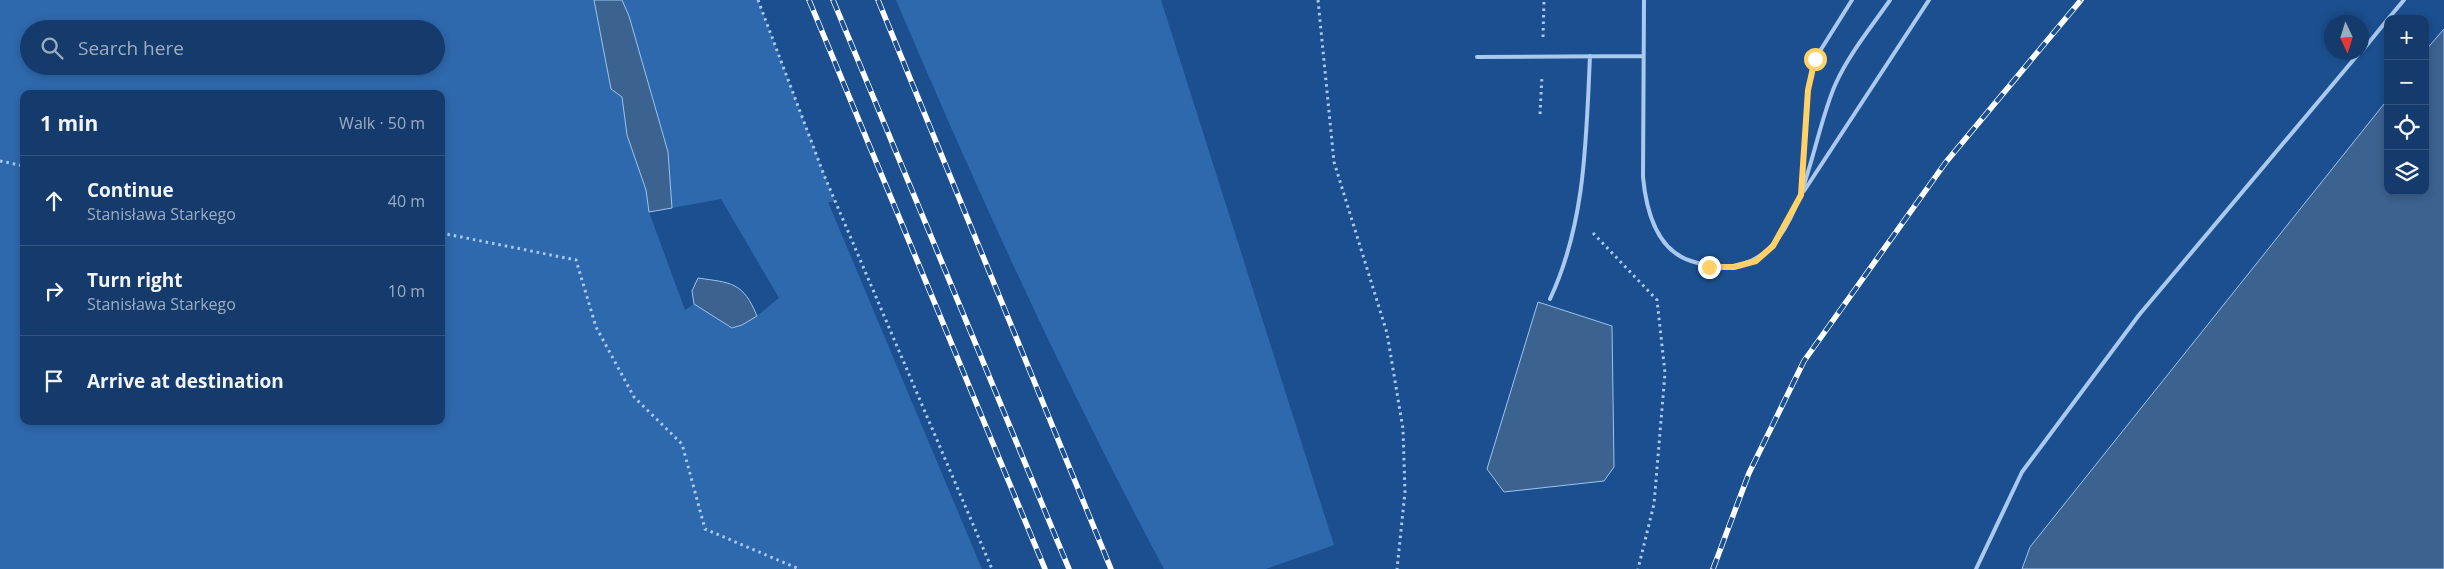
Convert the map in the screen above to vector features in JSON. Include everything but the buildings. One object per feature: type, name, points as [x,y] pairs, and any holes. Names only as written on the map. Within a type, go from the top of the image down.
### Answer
[{"type":"lane","points":[[1644,0],[1643,177],[1645,200],[1653,224],[1664,241],[1684,259],[1709,267],[1734,267],[1756,261],[1773,246],[1801,195],[1929,0]]},
{"type":"lane","points":[[1801,195],[1808,90],[1815,59],[1852,0]]},
{"type":"lane","points":[[1801,195],[1836,82],[1890,0]]},
{"type":"lane","points":[[2391,15],[2404,0]]},
{"type":"lane","points":[[2369,42],[2384,24]]},
{"type":"lane","points":[[1550,299],[1560,278],[1577,216],[1586,136],[1590,56]]},
{"type":"lane","points":[[1477,57],[1643,56]]},
{"type":"lane","points":[[1976,569],[2022,472],[2140,315],[2354,60]]},
{"type":"path","points":[[758,0],[824,175],[992,569]]},
{"type":"path","points":[[1318,0],[1334,162],[1388,333],[1403,429],[1406,492],[1397,569]]},
{"type":"path","points":[[0,161],[20,165]]},
{"type":"path","points":[[1577,216],[1657,300],[1666,373],[1654,504],[1638,569]]},
{"type":"path","points":[[445,233],[576,260],[596,328],[634,397],[682,444],[705,529],[800,569]]},
{"type":"shaded area","points":[[0,0],[594,0],[611,89],[622,97],[627,135],[646,190],[649,212],[685,310],[694,304],[732,328],[757,316],[779,298],[721,199],[672,208],[668,152],[629,16],[622,0],[758,0],[835,202],[828,202],[982,569],[0,569]]},
{"type":"shaded area","points":[[594,0],[622,0],[629,16],[668,152],[672,208],[649,212],[646,190],[627,135],[622,97],[611,89]]},
{"type":"shaded area","points":[[896,0],[1161,0],[1334,545],[1266,569],[1164,569],[1057,359],[991,216]]},
{"type":"shaded area","points":[[2444,29],[2444,569],[2022,569],[2030,547],[2384,104],[2384,195],[2429,195],[2429,46]]},
{"type":"shaded area","points":[[698,278],[720,281],[735,286],[747,296],[757,316],[742,325],[732,328],[694,304],[692,291]]},
{"type":"shaded area","points":[[1538,302],[1612,326],[1614,467],[1604,481],[1504,492],[1487,469]]},
{"type":"railway","points":[[809,0],[1045,569]]},
{"type":"railway","points":[[833,0],[1069,569]]},
{"type":"railway","points":[[878,0],[1111,569]]},
{"type":"railway","points":[[1713,569],[1749,473],[1804,361],[1946,162],[2081,0]]},
{"type":"route","points":[[1709,267],[1734,267],[1756,261],[1773,246],[1783,231],[1801,195],[1808,90],[1815,59]]}]
